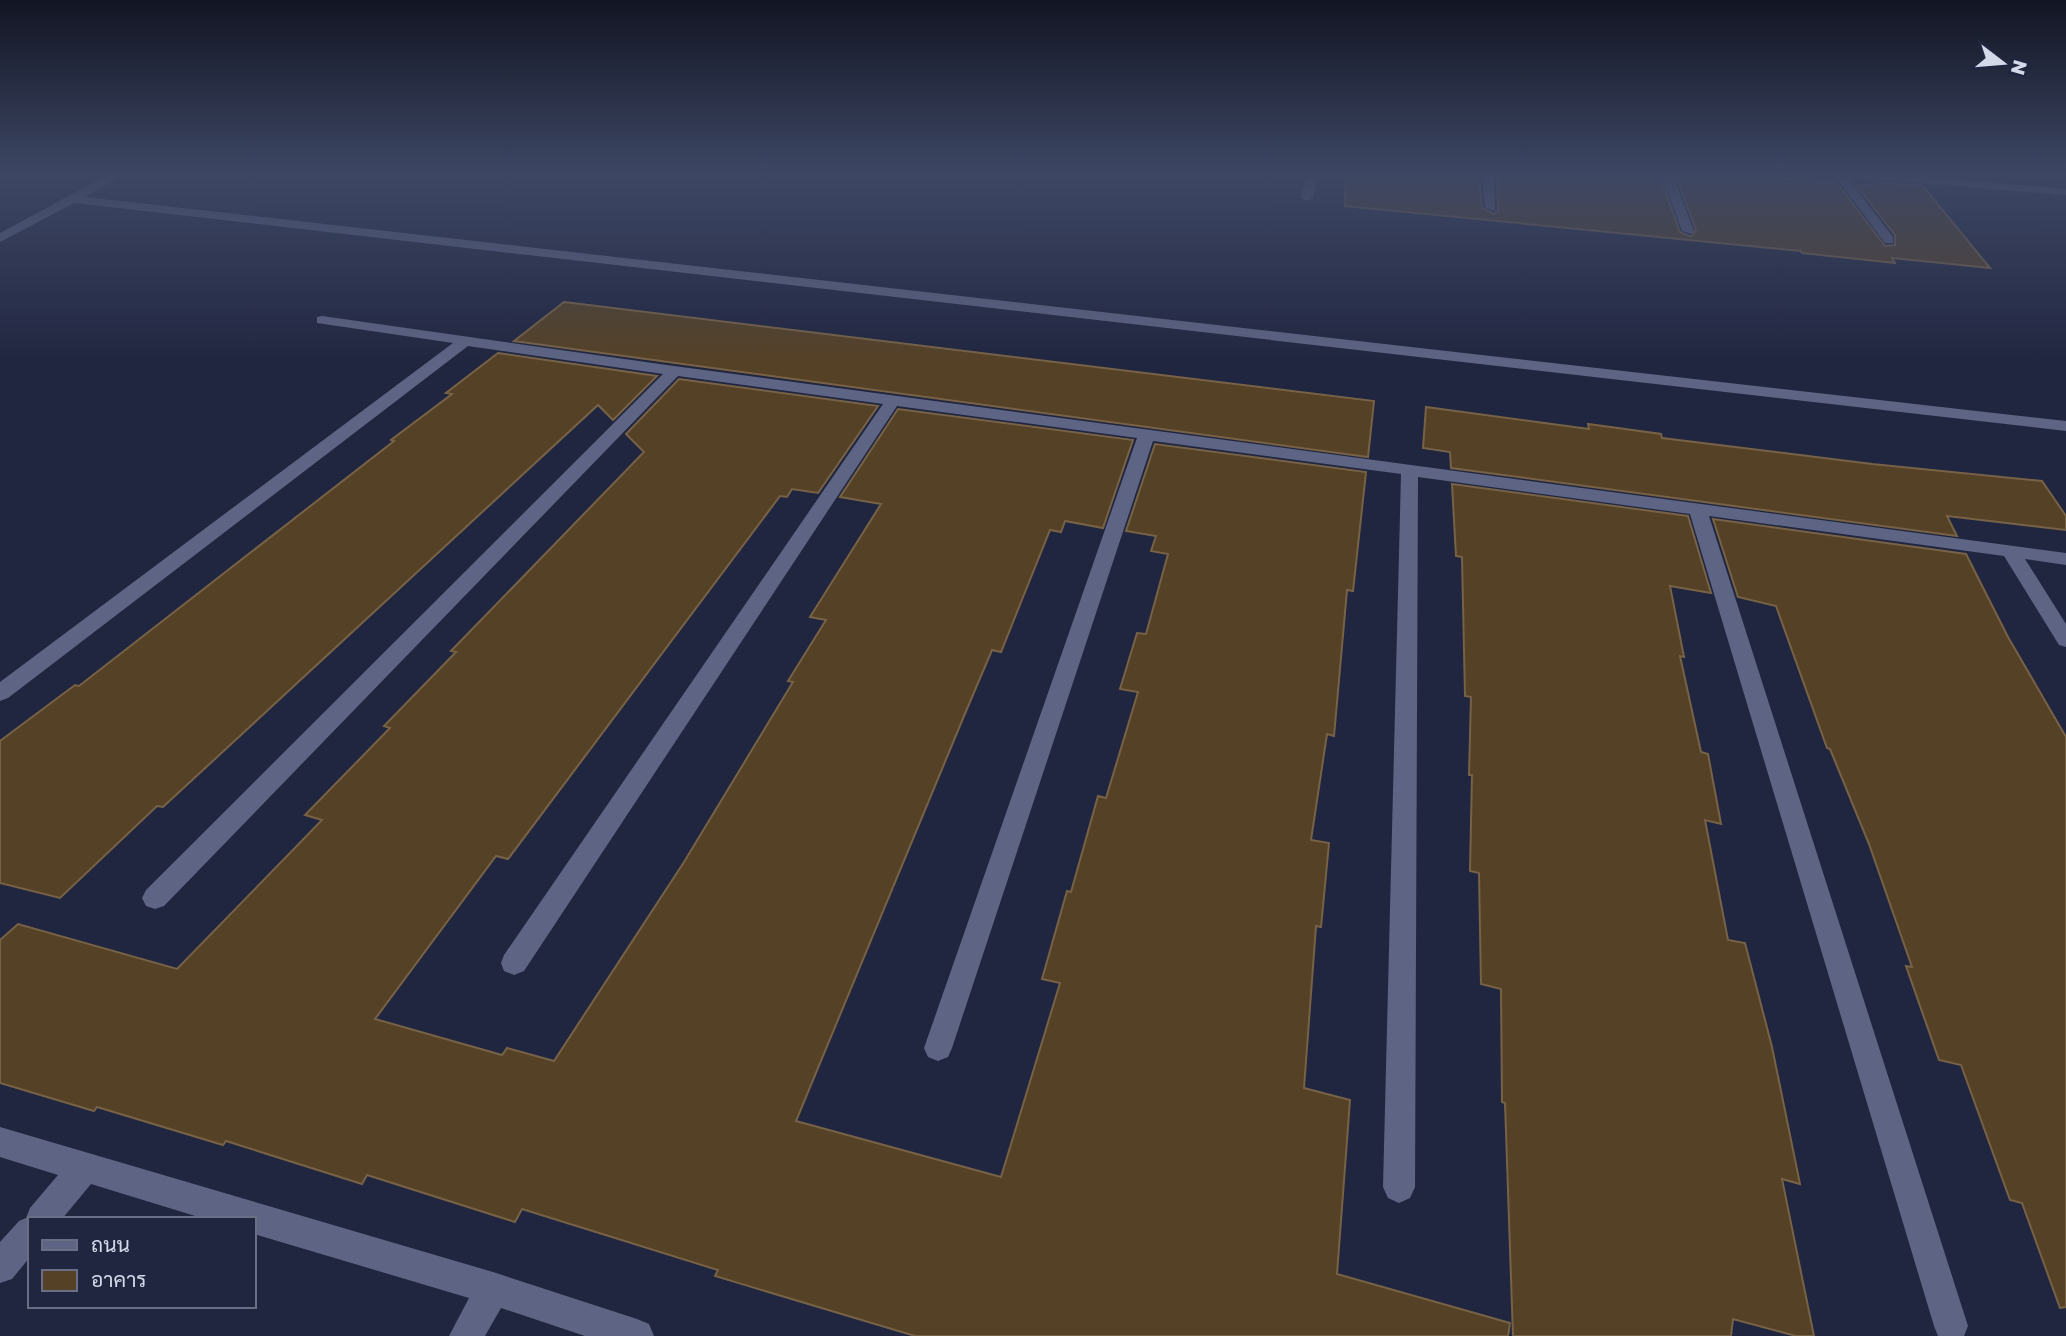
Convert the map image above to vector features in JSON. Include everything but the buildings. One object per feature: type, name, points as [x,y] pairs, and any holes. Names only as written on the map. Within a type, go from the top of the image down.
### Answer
[{"type":"street","points":[[418,238],[2066,426]]},
{"type":"street","points":[[322,320],[674,371],[2066,559]]},
{"type":"street","points":[[0,693],[466,341]]},
{"type":"street","points":[[155,898],[674,371]]},
{"type":"street","points":[[514,963],[893,400]]},
{"type":"street","points":[[938,1048],[1147,433]]},
{"type":"street","points":[[1399,1187],[1410,470]]},
{"type":"street","points":[[1698,509],[1951,1326]]},
{"type":"street","points":[[2011,552],[2066,640]]},
{"type":"street","points":[[0,1142],[255,1217]]},
{"type":"street","points":[[43,1217],[86,1166]]},
{"type":"street","points":[[256,1217],[637,1336]]},
{"type":"street","points":[[0,1267],[28,1234]]},
{"type":"street","points":[[466,1336],[493,1289]]}]
